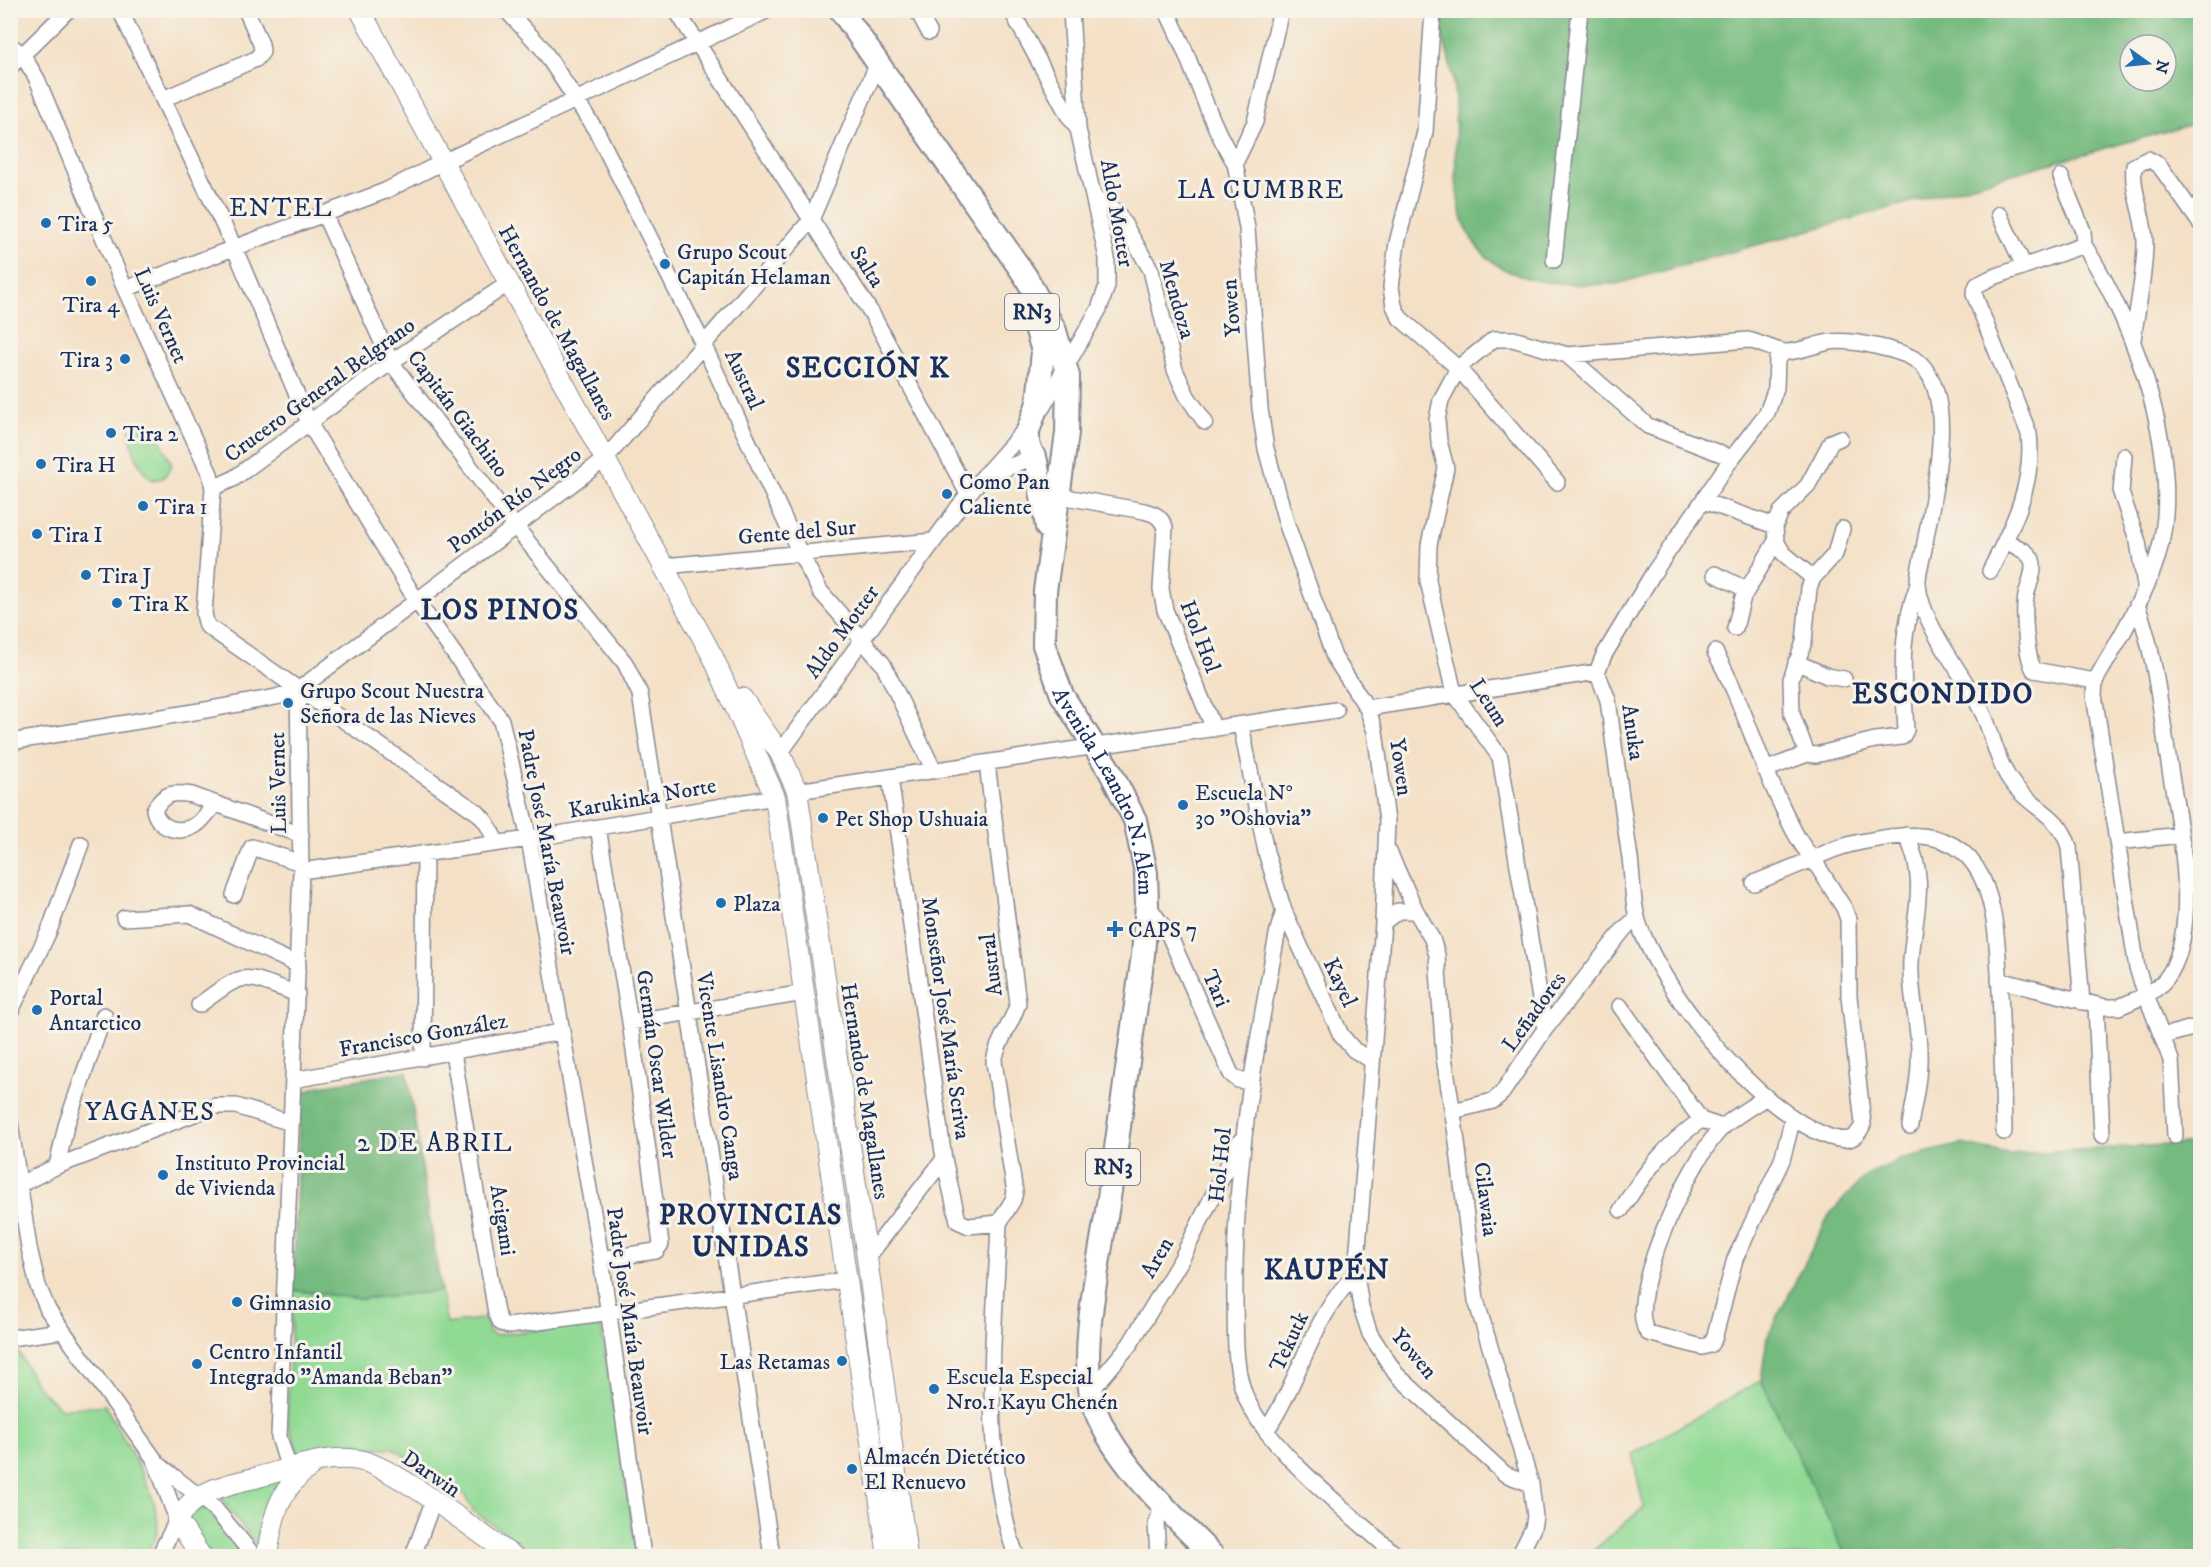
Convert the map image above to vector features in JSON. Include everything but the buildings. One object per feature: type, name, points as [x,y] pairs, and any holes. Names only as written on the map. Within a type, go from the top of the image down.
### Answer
[{"type":"highway","name":"Avenida Leandro N. Alem","points":[[842,10],[877,65],[988,221],[1044,307],[1067,366],[1068,423],[1042,618],[1044,645],[1062,695],[1110,771],[1135,820],[1142,842],[1147,904],[1143,955],[1088,1352],[1090,1392],[1107,1432],[1163,1505],[1214,1557]]},
{"type":"highway","name":"Avenida Leandro N. Alem","points":[[988,221],[1033,315],[1043,351],[1036,414],[1028,445],[1034,459],[1047,521],[1050,559]]},
{"type":"highway","points":[[1036,414],[1055,408],[1068,423]]},
{"type":"highway","points":[[1034,459],[1051,462],[1063,453]]},
{"type":"main road","name":"Hernando de Magallanes","points":[[360,10],[713,657],[775,797],[888,1557]]},
{"type":"main road","name":"Hernando de Magallanes","points":[[713,657],[780,753],[797,791],[867,1258],[907,1557]]},
{"type":"main road","name":"Darwin","points":[[177,1520],[182,1510],[200,1496],[224,1485],[315,1463],[343,1459],[366,1462],[393,1475],[434,1502],[491,1550],[513,1557]]},
{"type":"main road","points":[[267,1557],[272,1524],[280,1498],[299,1474],[315,1463]]},
{"type":"main road","points":[[177,1520],[201,1557]]},
{"type":"street","points":[[10,67],[16,50],[68,10]]},
{"type":"street","name":"Padre José María Beauvoir","points":[[120,10],[234,247],[309,423],[416,600],[501,720],[529,839],[601,1259],[643,1557]]},
{"type":"street","points":[[163,99],[256,59],[262,52],[261,44],[246,10]]},
{"type":"street","name":"Austral","points":[[506,10],[542,48],[597,132],[704,346],[800,553],[820,591],[864,639],[883,664],[934,771]]},
{"type":"street","name":"Salta","points":[[676,10],[696,45],[872,314],[968,494]]},
{"type":"street","points":[[125,289],[385,191],[768,10]]},
{"type":"street","points":[[917,10],[929,32]]},
{"type":"street","points":[[1011,10],[1068,116],[1078,129]]},
{"type":"street","name":"Aldo Motter","points":[[780,753],[968,494],[1036,414],[1067,366],[1099,309],[1107,286],[1107,258],[1096,198],[1078,129],[1071,10]]},
{"type":"street","name":"Yowen","points":[[1166,10],[1184,42],[1222,142],[1235,163],[1247,228],[1260,409],[1266,449],[1287,525],[1334,657],[1367,708],[1375,731],[1387,821],[1388,849],[1356,1274],[1361,1306],[1370,1334],[1396,1374],[1505,1474],[1531,1484]]},
{"type":"street","points":[[1235,163],[1255,122],[1281,10]]},
{"type":"street","points":[[1433,10],[1425,132],[1397,243],[1391,287],[1394,306],[1400,318],[1458,368],[1557,482]]},
{"type":"street","points":[[1554,260],[1580,10]]},
{"type":"street","name":"Luis Vernet","points":[[16,50],[38,79],[125,289],[210,474],[213,488],[204,615],[207,626],[298,690],[301,867],[279,1437],[289,1469]]},
{"type":"street","name":"Pontón Río Negro","points":[[10,741],[276,698],[298,690],[605,459],[811,220],[877,65]]},
{"type":"street","points":[[2133,339],[2145,244],[2143,217],[2133,177],[2134,166],[2148,159],[2159,165],[2200,223]]},
{"type":"street","points":[[2061,177],[2084,231],[2084,245],[2133,339],[2160,438],[2166,474],[2165,520],[2158,555],[2146,588],[2095,681],[2094,695],[2137,968],[2171,1059],[2175,1136]]},
{"type":"street","name":"Mendoza","points":[[1096,198],[1117,212],[1151,270],[1175,370],[1186,396],[1204,422]]},
{"type":"street","name":"Capitán Giachino","points":[[324,214],[391,362],[515,526],[634,677],[640,694],[659,817]]},
{"type":"street","points":[[1999,214],[2024,266]]},
{"type":"street","points":[[1990,571],[2020,508],[2028,477],[2031,452],[2029,434],[1974,294],[1977,285],[2084,245]]},
{"type":"street","name":"Crucero General Belgrano","points":[[213,488],[232,479],[391,362],[509,283]]},
{"type":"street","points":[[1458,368],[1494,339],[1513,339],[1567,355],[1748,340],[1785,352]]},
{"type":"street","points":[[1367,708],[1597,672],[1604,655],[1654,572],[1732,458],[1767,413],[1776,388],[1777,359],[1785,352],[1831,341],[1849,341],[1908,355],[1927,371],[1934,384],[1940,423],[1937,471],[1918,584],[1908,612],[1902,642],[1906,730],[1902,737],[1875,740],[1816,755],[1807,754],[1765,770]]},
{"type":"street","points":[[1567,355],[1648,426],[1732,458]]},
{"type":"street","name":"Leum","points":[[1458,368],[1441,400],[1437,420],[1439,441],[1446,468],[1429,544],[1428,581],[1454,693],[1500,757],[1545,1029]]},
{"type":"street","points":[[1735,628],[1747,590],[1776,534],[1781,512],[1808,484],[1831,442],[1840,438]]},
{"type":"street","points":[[2124,456],[2121,493],[2138,542],[2146,588]]},
{"type":"street","name":"Aldo Motter","points":[[981,478],[1034,459]]},
{"type":"street","name":"Hol Hol","points":[[1060,496],[1144,511],[1157,514],[1161,519],[1165,527],[1161,589],[1165,610],[1214,729]]},
{"type":"street","points":[[1703,501],[1776,534],[1783,553],[1813,578]]},
{"type":"street","points":[[1807,754],[1792,714],[1791,679],[1804,642],[1809,588],[1813,578],[1835,554],[1842,529]]},
{"type":"street","name":"Gente del Sur","points":[[664,566],[934,541]]},
{"type":"street","points":[[2005,541],[2025,552],[2032,559],[2033,568],[2025,599],[2025,612],[2034,670],[2095,681]]},
{"type":"street","points":[[1715,574],[1747,590]]},
{"type":"street","points":[[1918,584],[1927,613],[1985,717],[2008,776],[2026,797],[2050,815],[2066,834],[2089,1004],[2102,1135]]},
{"type":"street","points":[[1999,980],[2089,1004],[2119,1007],[2146,995],[2163,984],[2172,970],[2181,942],[2184,873],[2154,666],[2137,605]]},
{"type":"street","points":[[1715,652],[1799,843],[1813,859]]},
{"type":"street","points":[[1796,662],[1827,676],[1844,680]]},
{"type":"street","name":"Anuka","points":[[1597,672],[1608,700],[1637,918],[1652,954],[1688,1010],[1714,1043],[1765,1098],[1793,1118],[1838,1140],[1851,1140],[1859,1134],[1863,1124],[1849,996],[1848,919],[1844,908],[1813,859]]},
{"type":"street","points":[[298,690],[478,813],[486,822],[497,843]]},
{"type":"street","points":[[797,791],[1336,710]]},
{"type":"street","points":[[1241,725],[1266,852],[1284,911]]},
{"type":"street","name":"Austral","points":[[987,764],[1018,1003],[996,1049],[994,1062],[1015,1192],[999,1223]]},
{"type":"street","name":"Monseñor José María Scriva","points":[[890,777],[944,1159],[958,1221],[969,1226],[999,1223]]},
{"type":"street","name":"Karukinka Norte","points":[[301,867],[529,839],[775,797]]},
{"type":"street","points":[[215,804],[301,835]]},
{"type":"street","name":"Vicente Lisandro Canga","points":[[659,817],[772,1557]]},
{"type":"street","name":"Germán Oscar Wilder","points":[[598,827],[630,1022],[661,1244],[656,1251],[601,1259]]},
{"type":"street","points":[[1906,834],[1918,864],[1920,886],[1911,962],[1912,1003],[1919,1061],[1910,1126]]},
{"type":"street","points":[[1754,883],[1813,859],[1835,847],[1906,834],[1929,835],[1951,844],[1977,868],[1992,903],[1999,980],[2004,1132]]},
{"type":"street","points":[[2118,842],[2180,835]]},
{"type":"street","points":[[10,1013],[49,931],[81,844]]},
{"type":"street","points":[[234,895],[252,847],[301,867]]},
{"type":"street","name":"Cilawaia","points":[[1388,849],[1416,911],[1432,939],[1437,955],[1444,1057],[1453,1111],[1476,1300],[1531,1484],[1533,1528],[1519,1557]]},
{"type":"street","points":[[423,1058],[425,853]]},
{"type":"street","name":"Tari","points":[[1147,904],[1169,935],[1231,1074],[1238,1080],[1249,1082]]},
{"type":"street","name":"Hol Hol","points":[[1284,911],[1278,930],[1249,1082],[1234,1253],[1236,1358],[1241,1383],[1249,1405],[1278,1447],[1397,1557]]},
{"type":"street","name":"Kayel","points":[[1284,911],[1341,1035],[1354,1050],[1371,1060]]},
{"type":"street","points":[[1383,923],[1398,911],[1416,911]]},
{"type":"street","points":[[124,918],[189,914],[298,965]]},
{"type":"street","name":"Leñadores","points":[[1453,1111],[1493,1101],[1502,1093],[1545,1029],[1624,929],[1637,918]]},
{"type":"street","points":[[199,1005],[242,977],[253,978],[297,994]]},
{"type":"street","points":[[630,1022],[804,993]]},
{"type":"street","points":[[1620,1006],[1701,1120],[1722,1127]]},
{"type":"street","points":[[57,1166],[66,1126],[104,1015]]},
{"type":"street","points":[[2163,1036],[2200,1026]]},
{"type":"street","name":"Francisco González","points":[[293,1080],[561,1032]]},
{"type":"street","name":"Acigami","points":[[453,1052],[496,1313],[501,1323],[509,1326],[607,1312]]},
{"type":"street","points":[[1765,1098],[1722,1127],[1706,1148],[1670,1210],[1657,1242],[1644,1304],[1643,1328],[1648,1333],[1702,1347],[1710,1345],[1714,1339],[1735,1259],[1782,1160],[1793,1118]]},
{"type":"street","points":[[21,1185],[57,1166],[215,1106],[236,1106],[291,1123]]},
{"type":"street","points":[[1621,1210],[1650,1165],[1667,1146],[1701,1120]]},
{"type":"street","points":[[10,1123],[21,1185],[18,1214],[38,1286],[61,1331],[155,1460],[200,1496],[225,1520],[254,1557]]},
{"type":"street","name":"Aren","points":[[1090,1392],[1130,1344],[1181,1260],[1244,1134]]},
{"type":"street","points":[[867,1258],[944,1159]]},
{"type":"street","points":[[999,1223],[992,1416],[993,1457],[1016,1557]]},
{"type":"street","name":"Tekutk","points":[[1266,1431],[1280,1411],[1333,1298],[1356,1274]]},
{"type":"street","points":[[607,1312],[846,1280]]},
{"type":"street","points":[[10,1338],[61,1331]]},
{"type":"street","points":[[155,1460],[177,1520],[159,1557]]},
{"type":"street","points":[[413,1557],[434,1502]]},
{"type":"street","points":[[1158,1557],[1156,1523],[1163,1505]]},
{"type":"green space","points":[[1435,11],[2200,11],[2200,122],[1616,284],[1567,284],[1520,276],[1500,267],[1483,253],[1469,234],[1460,209],[1458,195],[1455,105],[1449,60]]},
{"type":"green space","points":[[139,424],[154,427],[172,465],[163,478],[152,480],[136,458],[130,430]]},
{"type":"green space","points":[[407,1071],[441,1291],[360,1299],[293,1290],[300,1095],[315,1087]]},
{"type":"green space","points":[[2200,1143],[2200,1556],[1846,1556],[1761,1380],[1767,1338],[1829,1215],[1866,1175],[1904,1158],[1962,1144],[2008,1154]]},
{"type":"green space","points":[[293,1290],[360,1299],[441,1291],[447,1324],[486,1318],[489,1332],[495,1335],[592,1324],[598,1326],[602,1332],[637,1556],[538,1556],[473,1511],[463,1493],[393,1448],[341,1448],[298,1455],[287,1420]]},
{"type":"green space","points":[[16,1347],[36,1385],[61,1409],[105,1405],[139,1467],[154,1502],[157,1532],[154,1542],[144,1556],[11,1556],[10,1348]]},
{"type":"green space","points":[[1761,1380],[1846,1556],[1587,1556],[1644,1507],[1632,1454]]},
{"type":"green space","points":[[288,1476],[275,1492],[266,1510],[261,1551],[220,1498],[222,1495]]},
{"type":"green space","points":[[204,1508],[210,1512],[244,1556],[211,1556],[191,1531],[189,1518],[197,1509]]},
{"type":"place","name":"Tira 5","points":[[46,223]]},
{"type":"place","name":"Grupo Scout Capitán Helaman","points":[[665,264]]},
{"type":"place","name":"Tira 4","points":[[91,281]]},
{"type":"place","name":"Tira 3","points":[[125,359]]},
{"type":"place","name":"Tira 2","points":[[111,433]]},
{"type":"place","name":"Tira H","points":[[41,464]]},
{"type":"place","name":"Como Pan Caliente","points":[[947,494]]},
{"type":"place","name":"Tira 1","points":[[143,506]]},
{"type":"place","name":"Tira I","points":[[37,534]]},
{"type":"place","name":"Tira J","points":[[86,575]]},
{"type":"place","name":"Tira K","points":[[117,603]]},
{"type":"place","name":"Grupo Scout Nuestra Señora de las Nieves","points":[[288,703]]},
{"type":"place","name":"Escuela N° 30 \"Oshovia\"","points":[[1183,805]]},
{"type":"place","name":"Pet Shop Ushuaia","points":[[823,818]]},
{"type":"place","name":"Plaza","points":[[721,903]]},
{"type":"place","name":"CAPS 7","points":[[1115,929]]},
{"type":"place","name":"Portal Antarctico","points":[[37,1010]]},
{"type":"place","name":"Instituto Provincial de Vivienda","points":[[163,1175]]},
{"type":"place","name":"Gimnasio","points":[[237,1302]]},
{"type":"place","name":"Las Retamas","points":[[842,1361]]},
{"type":"place","name":"Centro Infantil Integrado \"Amanda Beban\"","points":[[197,1364]]},
{"type":"place","name":"Escuela Especial Nro.1 Kayu Chenén","points":[[934,1389]]},
{"type":"place","name":"Almacén Dietético El Renuevo","points":[[852,1469]]},
{"type":"district","name":"LA CUMBRE","points":[[1261,189]]},
{"type":"district","name":"ENTEL","points":[[281,207]]},
{"type":"district","name":"SECCIÓN K","points":[[868,367]]},
{"type":"district","name":"LOS PINOS","points":[[500,609]]},
{"type":"district","name":"ESCONDIDO","points":[[1943,693]]},
{"type":"district","name":"YAGANES","points":[[150,1111]]},
{"type":"district","name":"2 DE ABRIL","points":[[435,1142]]},
{"type":"district","name":"PROVINCIAS UNIDAS","points":[[751,1230]]},
{"type":"district","name":"KAUPÉN","points":[[1327,1269]]}]
